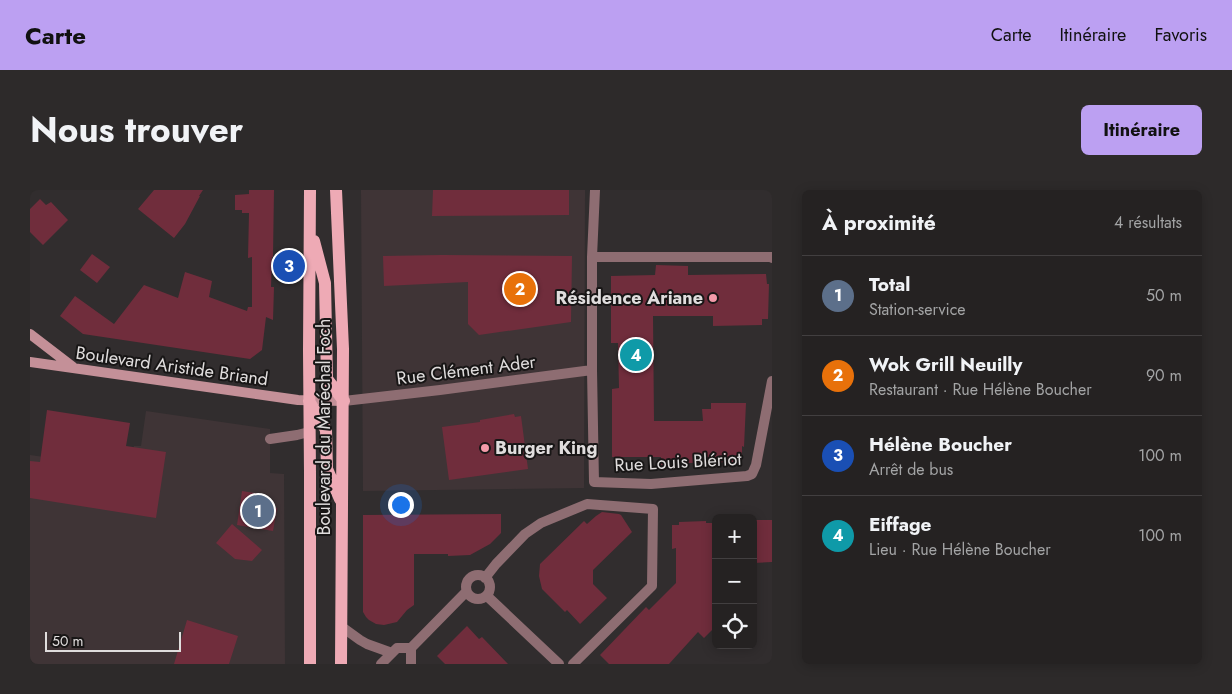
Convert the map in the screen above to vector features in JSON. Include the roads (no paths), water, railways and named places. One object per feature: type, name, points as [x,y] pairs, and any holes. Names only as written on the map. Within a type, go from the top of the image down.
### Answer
[{"type":"main road","name":"Boulevard du Maréchal Foch","points":[[310,190],[310,664]]},
{"type":"main road","name":"Boulevard du Maréchal Foch","points":[[336,190],[344,402],[342,664]]},
{"type":"main road","points":[[310,224],[325,283],[327,380],[344,402]]},
{"type":"main road","points":[[30,334],[76,369]]},
{"type":"main road","name":"Boulevard Aristide Briand","points":[[30,362],[309,400],[344,402]]},
{"type":"main road","points":[[309,400],[326,430],[327,468],[342,504]]},
{"type":"street","points":[[592,370],[592,257],[595,190]]},
{"type":"street","points":[[592,257],[772,258]]},
{"type":"street","name":"Rue Clément Ader","points":[[344,402],[592,370]]},
{"type":"street","name":"Rue Louis Blériot","points":[[592,370],[594,482],[651,484],[752,474],[756,465],[772,381]]},
{"type":"street","points":[[270,439],[309,432]]},
{"type":"street","points":[[485,578],[525,534],[541,523],[587,504],[653,509],[652,586],[574,664]]},
{"type":"street","points":[[411,664],[411,648],[466,592],[466,584],[470,577],[478,575],[485,578],[490,584],[487,596],[480,600],[472,598],[466,592]]},
{"type":"street","points":[[487,596],[558,664]]},
{"type":"street","points":[[342,627],[367,644],[392,653]]},
{"type":"street","points":[[381,664],[397,648],[411,648]]},
{"type":"place","name":"Hélène Boucher","points":[[289,266]]},
{"type":"place","name":"Wok Grill Neuilly","points":[[520,289]]},
{"type":"place","name":"Résidence Ariane","points":[[713,298]]},
{"type":"place","name":"Eiffage","points":[[636,355]]},
{"type":"place","name":"Burger King","points":[[485,448]]},
{"type":"place","name":"Total","points":[[258,511]]}]
